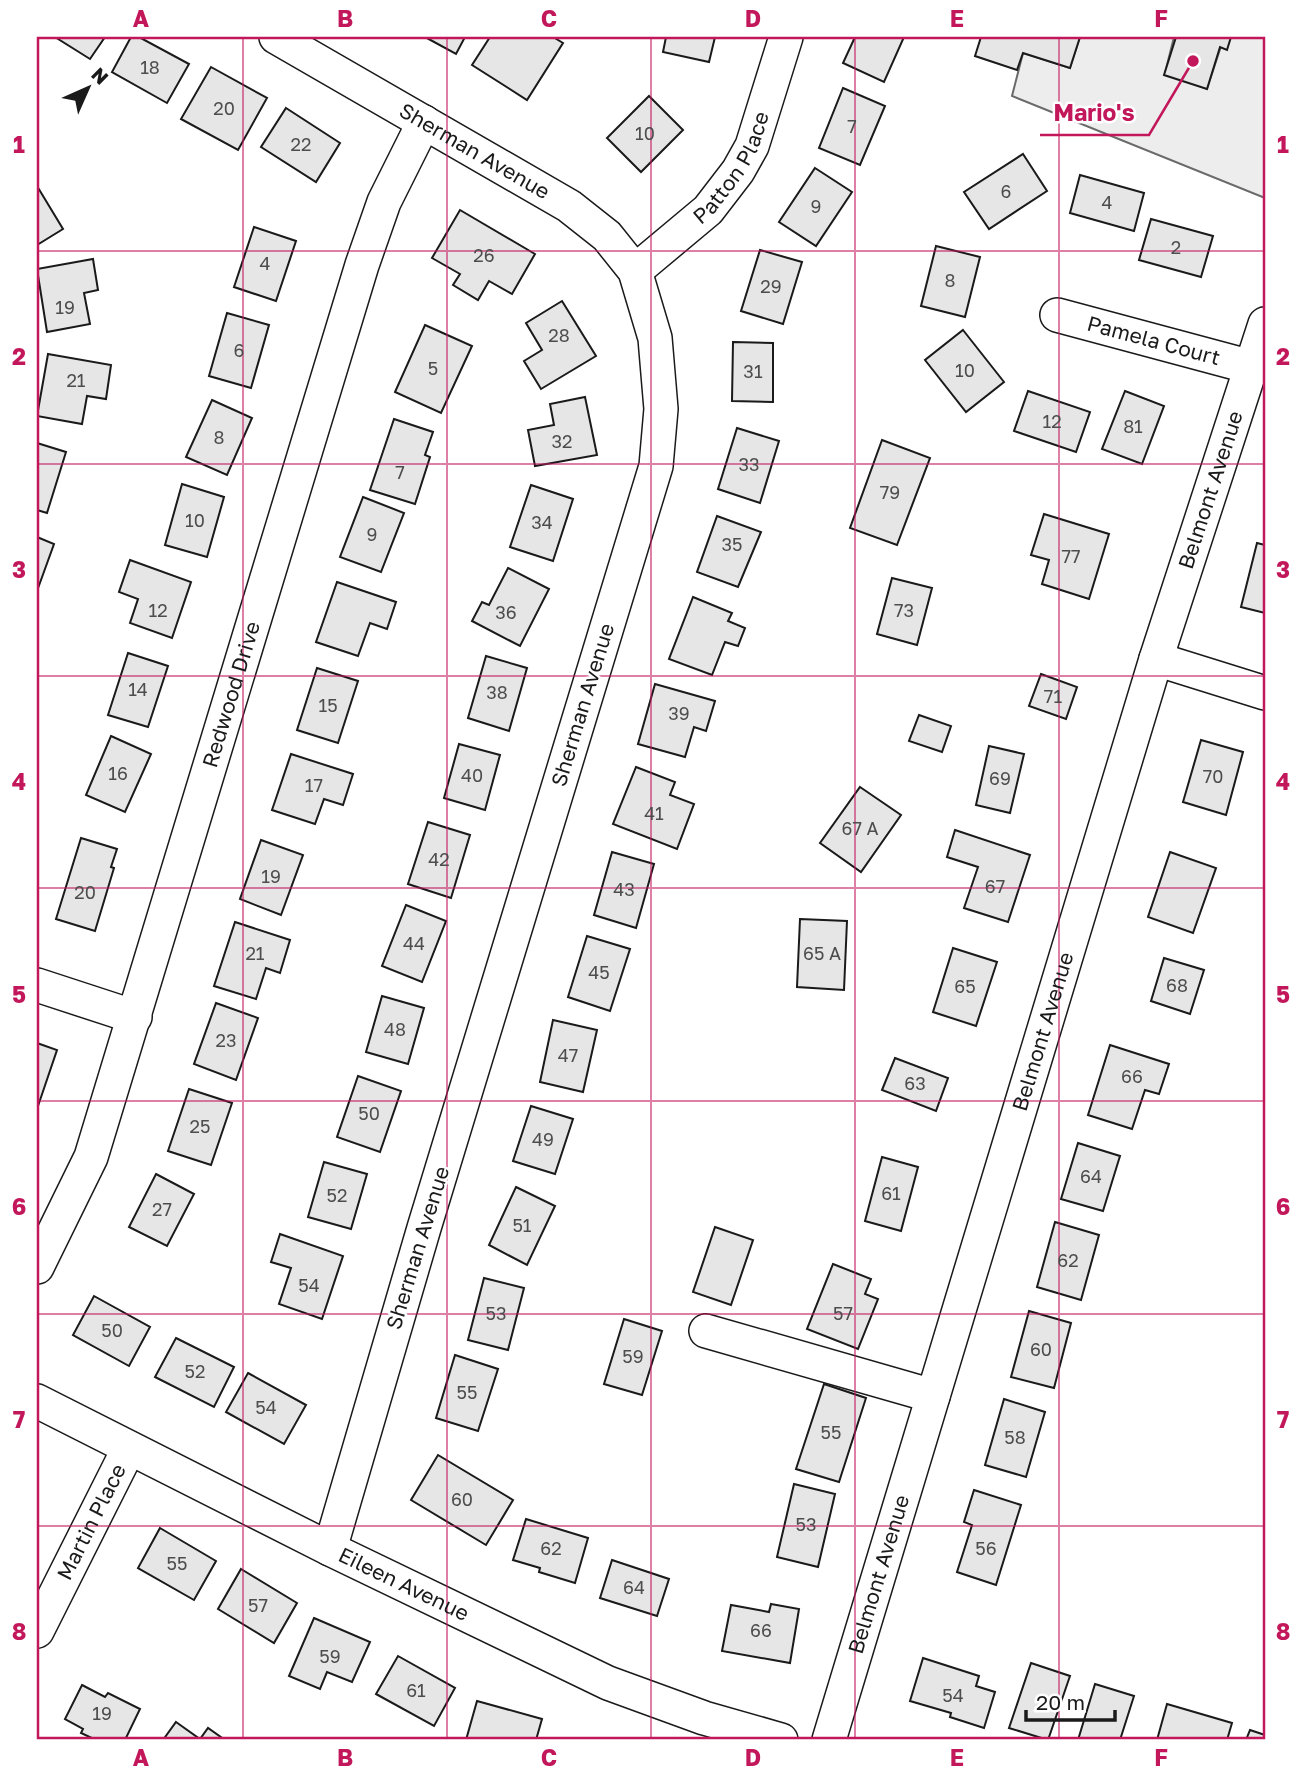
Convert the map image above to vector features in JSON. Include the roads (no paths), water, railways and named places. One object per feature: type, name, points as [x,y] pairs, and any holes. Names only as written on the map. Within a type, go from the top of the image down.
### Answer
[{"type":"street","name":"Sherman Avenue","points":[[276,37],[569,206],[607,236],[635,271],[655,338],[661,409],[656,466],[424,1228],[330,1549]]},
{"type":"street","name":"Patton Place","points":[[635,271],[708,210],[738,171],[752,146],[786,37]]},
{"type":"street","name":"Redwood Drive","points":[[37,1266],[91,1157],[362,265],[384,202],[424,122]]},
{"type":"street","name":"Pamela Court","points":[[1057,314],[1251,367]]},
{"type":"street","name":"Belmont Avenue","points":[[829,1740],[1156,659],[1265,324]]},
{"type":"street","points":[[1156,659],[1265,693]]},
{"type":"street","points":[[37,985],[135,1017]]},
{"type":"street","points":[[706,1331],[933,1396]]},
{"type":"street","name":"Eileen Avenue","points":[[37,1401],[330,1549],[607,1683],[704,1718],[781,1740]]},
{"type":"street","name":"Martin Place","points":[[37,1631],[129,1448]]},
{"type":"place","name":"Mario's","points":[[1193,61]]}]
